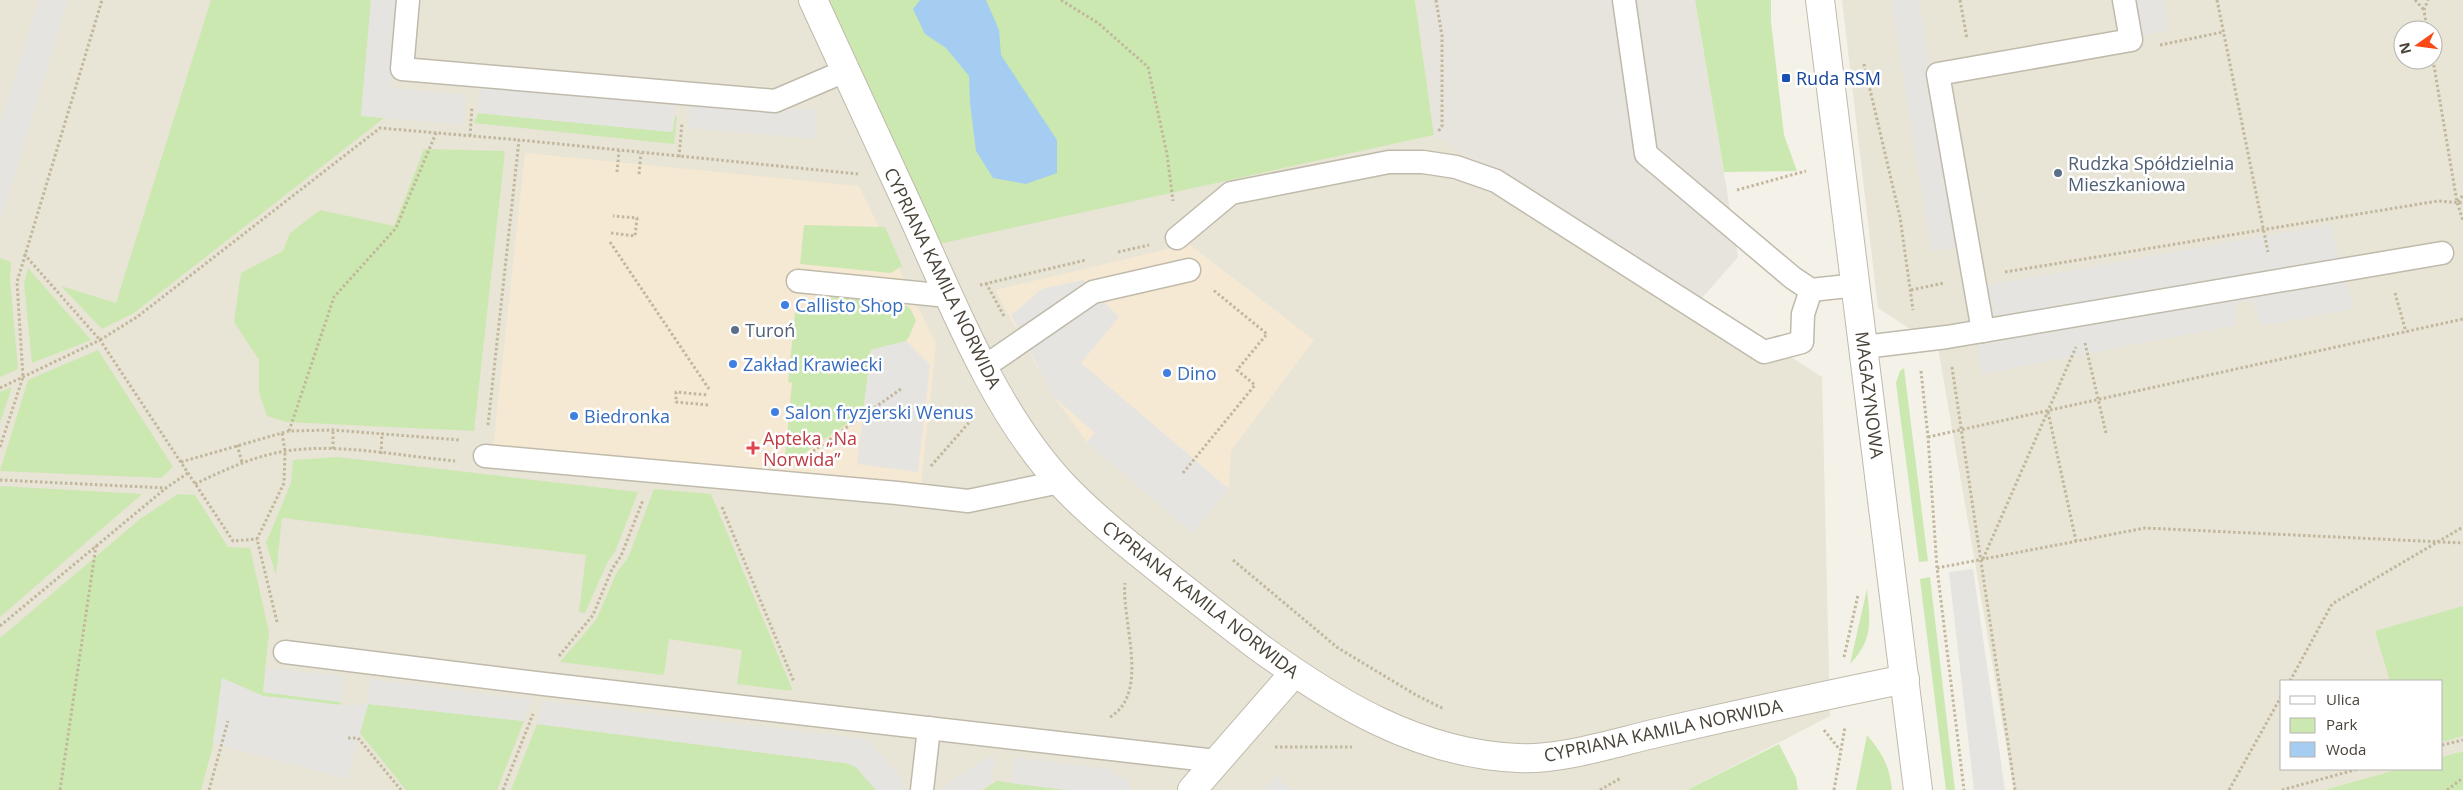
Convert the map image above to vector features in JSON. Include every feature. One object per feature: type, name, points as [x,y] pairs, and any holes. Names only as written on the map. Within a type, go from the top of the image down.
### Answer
[{"type":"street","name":"CYPRIANA KAMILA NORWIDA","points":[[813,0],[845,71],[960,291],[984,367],[1023,434],[1060,482],[1105,525],[1205,607],[1294,673],[1368,718],[1423,741],[1474,755],[1523,759],[1569,753],[1904,679]]},
{"type":"street","name":"MAGAZYNOWA","points":[[1820,0],[1857,285],[1918,790]]},
{"type":"street","points":[[1192,790],[1294,673]]},
{"type":"lane","points":[[408,0],[402,69],[775,101],[845,71]]},
{"type":"lane","points":[[1624,0],[1646,154],[1793,278],[1811,290],[1857,285]]},
{"type":"lane","points":[[1983,331],[1938,74],[2131,40],[2124,0]]},
{"type":"lane","points":[[1177,238],[1231,193],[1389,162],[1423,162],[1456,167],[1496,181],[1764,352],[1802,342],[1803,314],[1811,290]]},
{"type":"lane","points":[[1864,347],[1947,337],[2442,253]]},
{"type":"lane","points":[[984,367],[1093,292],[1189,270]]},
{"type":"lane","points":[[798,281],[960,291]]},
{"type":"lane","points":[[484,456],[968,501],[1060,482]]},
{"type":"lane","points":[[285,652],[807,715],[1216,761]]},
{"type":"lane","points":[[922,790],[928,728]]},
{"type":"path","points":[[0,447],[23,377],[17,282],[102,0]]},
{"type":"path","points":[[1061,0],[1098,22],[1148,67],[1166,154],[1177,238],[1110,254]]},
{"type":"path","points":[[1423,162],[1442,126],[1442,36],[1436,0]]},
{"type":"path","points":[[1960,0],[1972,68]]},
{"type":"path","points":[[2217,0],[2274,282]]},
{"type":"path","points":[[2415,0],[2424,10]]},
{"type":"path","points":[[2426,20],[2424,10],[2428,0]]},
{"type":"path","points":[[2151,47],[2224,32]]},
{"type":"path","points":[[1862,58],[1900,217],[1911,290],[1928,438],[1937,568],[1964,790]]},
{"type":"path","points":[[2434,70],[2457,202],[2463,221]]},
{"type":"path","points":[[679,157],[682,119]]},
{"type":"path","points":[[0,388],[100,340],[137,317],[380,128],[868,175]]},
{"type":"path","points":[[290,431],[334,297],[396,228],[436,133]]},
{"type":"path","points":[[484,456],[519,140]]},
{"type":"path","points":[[617,172],[619,150]]},
{"type":"path","points":[[639,174],[641,153]]},
{"type":"path","points":[[1700,201],[1806,171]]},
{"type":"path","points":[[2457,202],[2463,195]]},
{"type":"path","points":[[1911,290],[2438,200],[2463,203]]},
{"type":"path","points":[[611,233],[635,236],[637,218],[612,216]]},
{"type":"path","points":[[610,242],[709,389]]},
{"type":"path","points":[[24,254],[100,340],[233,541],[256,540]]},
{"type":"path","points":[[960,291],[1091,258]]},
{"type":"path","points":[[2387,263],[2406,332]]},
{"type":"path","points":[[1183,473],[1255,385],[1237,370],[1267,334],[1189,270]]},
{"type":"path","points":[[986,283],[1004,317]]},
{"type":"path","points":[[1982,559],[2092,313]]},
{"type":"path","points":[[1928,438],[2463,319]]},
{"type":"path","points":[[2082,333],[2106,433]]},
{"type":"path","points":[[1947,337],[1982,559],[2015,790]]},
{"type":"path","points":[[769,482],[901,389]]},
{"type":"path","points":[[708,395],[676,392],[676,402],[708,405]]},
{"type":"path","points":[[2048,411],[2076,541]]},
{"type":"path","points":[[896,493],[929,469],[975,415]]},
{"type":"path","points":[[181,462],[290,431],[333,430],[454,439]]},
{"type":"path","points":[[333,430],[333,449]]},
{"type":"path","points":[[282,433],[286,451],[284,483],[256,540],[285,652]]},
{"type":"path","points":[[381,454],[382,433]]},
{"type":"path","points":[[237,445],[242,462]]},
{"type":"path","points":[[195,484],[242,462],[286,451],[333,449],[451,461]]},
{"type":"path","points":[[504,790],[548,672],[561,652],[593,615],[612,569],[621,556],[654,471]]},
{"type":"path","points":[[0,626],[166,488],[188,473]]},
{"type":"path","points":[[709,476],[807,715]]},
{"type":"path","points":[[0,480],[166,488]]},
{"type":"path","points":[[2291,680],[2332,604],[2463,527]]},
{"type":"path","points":[[1937,568],[2145,528],[2463,543]]},
{"type":"path","points":[[60,790],[96,546]]},
{"type":"path","points":[[1233,560],[1338,648],[1416,695],[1450,712]]},
{"type":"path","points":[[1106,718],[1113,715],[1125,702],[1131,677],[1132,649],[1123,598],[1125,581]]},
{"type":"path","points":[[1843,664],[1859,593]]},
{"type":"path","points":[[2229,790],[2280,699]]},
{"type":"path","points":[[208,790],[228,721]]},
{"type":"path","points":[[1834,790],[1846,721]]},
{"type":"path","points":[[1241,733],[1268,747],[1357,746]]},
{"type":"path","points":[[348,738],[358,738],[401,790]]},
{"type":"path","points":[[2443,746],[2463,740]]},
{"type":"path","points":[[2282,790],[2354,770]]},
{"type":"path","points":[[2447,790],[2463,778]]},
{"type":"shaded area","points":[[0,0],[829,0],[939,243],[1434,135],[1701,299],[1822,377],[1830,716],[1687,790],[0,790]]},
{"type":"shaded area","points":[[39,0],[68,0],[0,222],[0,125]]},
{"type":"shaded area","points":[[371,0],[399,0],[390,88],[466,95],[463,125],[361,116]]},
{"type":"shaded area","points":[[1415,0],[1695,0],[1738,257],[1701,299],[1434,135]]},
{"type":"shaded area","points":[[1842,0],[2463,0],[2463,751],[2443,757],[2443,680],[2280,680],[2280,770],[2395,770],[2324,790],[2014,790],[1938,347],[1878,308]]},
{"type":"shaded area","points":[[1891,0],[1919,0],[1959,247],[1931,251]]},
{"type":"shaded area","points":[[2133,0],[2164,0],[2169,30],[2139,36]]},
{"type":"shaded area","points":[[480,86],[675,106],[673,132],[478,113]]},
{"type":"shaded area","points":[[690,106],[817,109],[817,139],[688,128]]},
{"type":"shaded area","points":[[525,153],[859,186],[936,344],[921,485],[493,448]]},
{"type":"shaded area","points":[[2331,224],[2342,271],[2354,309],[2262,326],[2252,301],[2235,303],[2236,325],[1982,374],[1967,289]]},
{"type":"shaded area","points":[[1189,244],[1314,340],[1231,451],[1229,489],[1192,533],[1087,442],[1054,397],[995,290]]},
{"type":"shaded area","points":[[1083,280],[1119,317],[1081,363],[1229,489],[1192,533],[1087,442],[1095,433],[1054,397],[1011,315],[1042,289]]},
{"type":"shaded area","points":[[906,341],[930,365],[918,472],[857,464],[871,350]]},
{"type":"shaded area","points":[[1973,569],[2005,790],[1974,790],[1949,572]]},
{"type":"shaded area","points":[[266,668],[345,676],[341,702],[263,692]]},
{"type":"shaded area","points":[[222,678],[263,696],[340,705],[368,704],[347,779],[213,743]]},
{"type":"shaded area","points":[[370,679],[532,700],[524,721],[368,704]]},
{"type":"shaded area","points":[[544,701],[866,739],[898,772],[905,790],[876,790],[856,767],[846,763],[537,724]]},
{"type":"shaded area","points":[[995,756],[992,782],[982,790],[942,790],[949,783],[983,760]]},
{"type":"shaded area","points":[[1014,757],[1111,769],[1128,782],[1132,790],[1067,790],[1011,783]]},
{"type":"shaded area","points":[[1275,776],[1292,790],[1263,790]]},
{"type":"green space","points":[[211,0],[371,0],[361,115],[384,118],[134,313],[102,329],[61,286],[116,303]]},
{"type":"green space","points":[[829,0],[1415,0],[1434,135],[939,244]]},
{"type":"green space","points":[[1695,0],[1771,0],[1771,22],[1784,135],[1797,171],[1724,172]]},
{"type":"green space","points":[[478,113],[672,132],[675,116],[677,117],[674,144],[474,123]]},
{"type":"green space","points":[[424,149],[505,151],[474,431],[287,422],[267,416],[259,392],[259,360],[234,322],[241,273],[283,251],[290,233],[320,210],[394,226]]},
{"type":"green space","points":[[804,225],[885,227],[902,266],[891,273],[800,264]]},
{"type":"green space","points":[[0,258],[11,262],[10,279],[18,369],[0,377]]},
{"type":"green space","points":[[28,268],[91,340],[32,363],[24,284]]},
{"type":"green space","points":[[832,296],[903,304],[910,308],[916,320],[906,341],[871,350],[863,413],[784,467],[792,383],[788,382],[795,312],[823,315],[824,304]]},
{"type":"green space","points":[[98,350],[173,467],[161,478],[0,471],[28,380]]},
{"type":"green space","points":[[1904,368],[1928,561],[1919,562],[1896,383],[1900,371]]},
{"type":"green space","points":[[12,387],[0,423],[0,392]]},
{"type":"green space","points":[[337,457],[638,492],[615,552],[608,561],[585,613],[579,612],[586,555],[282,518],[276,575],[266,543],[291,483],[293,460]]},
{"type":"green space","points":[[0,486],[142,494],[0,617]]},
{"type":"green space","points":[[654,489],[711,494],[793,691],[737,684],[742,650],[669,639],[664,675],[560,662],[596,620],[617,572],[628,558]]},
{"type":"green space","points":[[178,494],[195,495],[228,547],[250,548],[269,632],[263,692],[341,702],[340,705],[263,696],[222,678],[213,746],[201,790],[0,790],[0,638],[140,519]]},
{"type":"green space","points":[[1930,577],[1955,790],[1946,790],[1920,579]]},
{"type":"green space","points":[[1867,589],[1869,629],[1867,638],[1858,655],[1850,664]]},
{"type":"green space","points":[[2463,606],[2463,736],[2443,742],[2443,680],[2390,680],[2375,631]]},
{"type":"green space","points":[[368,704],[524,721],[497,790],[406,790],[360,733]]},
{"type":"green space","points":[[537,724],[846,763],[856,767],[876,790],[511,790]]},
{"type":"green space","points":[[1867,735],[1884,760],[1892,790],[1856,790]]},
{"type":"green space","points":[[1779,744],[1796,778],[1798,790],[1687,790]]},
{"type":"green space","points":[[2463,751],[2463,790],[2324,790],[2395,770],[2443,770],[2443,757]]},
{"type":"green space","points":[[997,781],[1067,790],[982,790]]},
{"type":"water","points":[[920,0],[986,0],[999,30],[1001,55],[1057,140],[1057,173],[1026,184],[993,178],[976,151],[970,103],[969,76],[946,48],[925,34],[913,9]]},
{"type":"place","name":"Ruda RSM","points":[[1786,78]]},
{"type":"place","name":"Rudzka Spółdzielnia Mieszkaniowa","points":[[2058,173]]},
{"type":"place","name":"Callisto Shop","points":[[785,305]]},
{"type":"place","name":"Turoń","points":[[735,330]]},
{"type":"place","name":"Zakład Krawiecki","points":[[733,364]]},
{"type":"place","name":"Dino","points":[[1167,373]]},
{"type":"place","name":"Salon fryzjerski Wenus","points":[[775,412]]},
{"type":"place","name":"Biedronka","points":[[574,416]]},
{"type":"place","name":"Apteka „Na Norwida”","points":[[753,448]]}]
